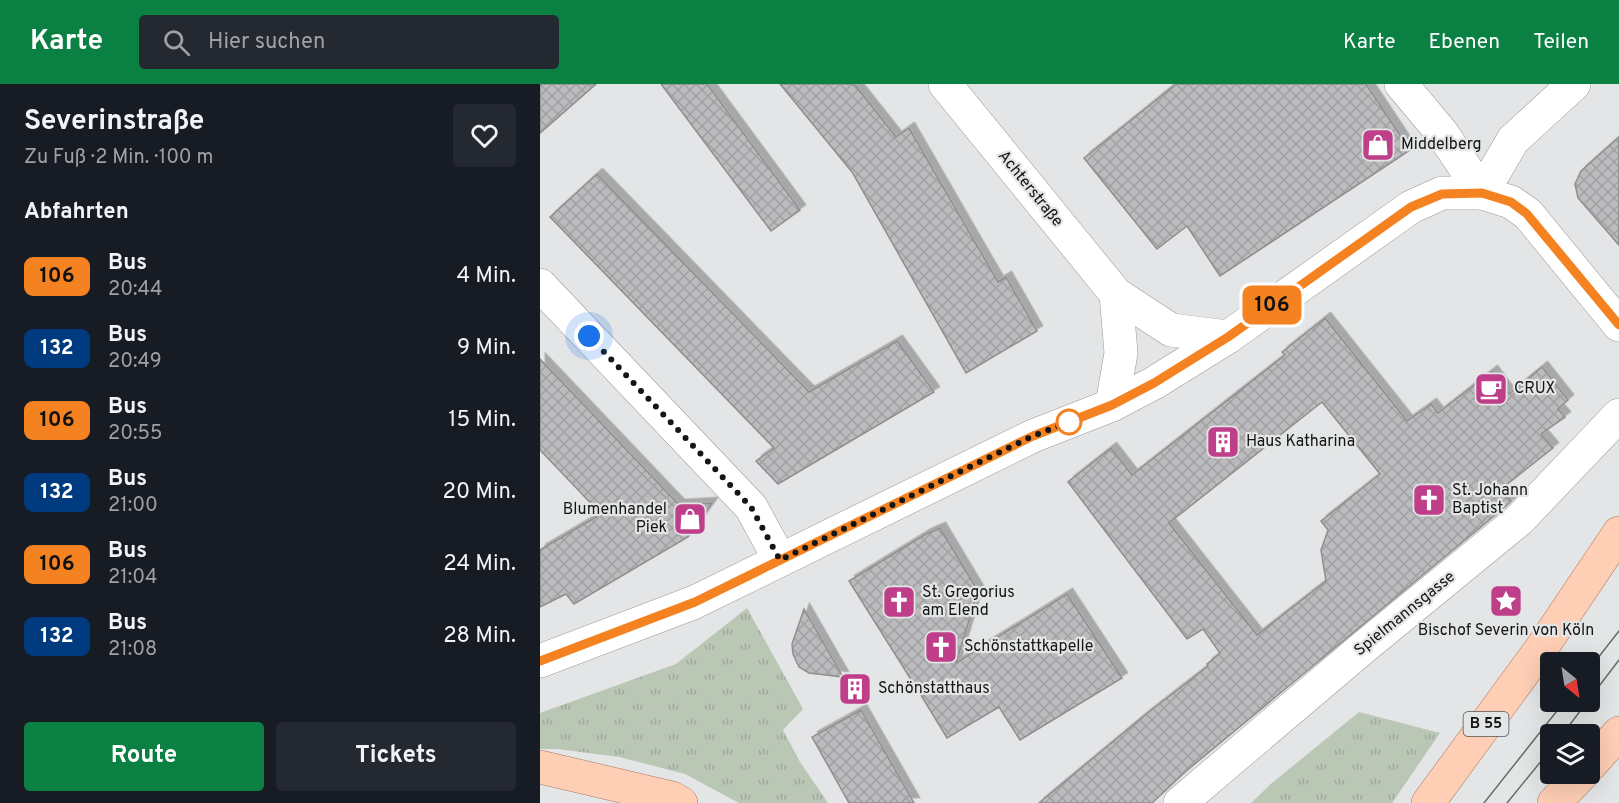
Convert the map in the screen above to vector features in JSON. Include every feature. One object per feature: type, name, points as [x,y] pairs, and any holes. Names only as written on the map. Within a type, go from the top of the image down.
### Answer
[{"type":"main road","name":"B 55","points":[[1428,803],[1543,646],[1619,533]]},
{"type":"main road","points":[[1600,754],[1619,733]]},
{"type":"main road","points":[[540,767],[672,798],[681,803]]},
{"type":"main road","points":[[1554,803],[1572,784]]},
{"type":"street","name":"Achterstraße","points":[[945,84],[1116,294],[1171,330],[1228,337]]},
{"type":"street","points":[[1401,84],[1442,133],[1482,193]]},
{"type":"street","points":[[1482,193],[1513,140],[1574,84]]},
{"type":"street","points":[[540,661],[695,602],[1033,436],[1112,405],[1154,383],[1228,337],[1411,207],[1442,194],[1482,193],[1511,202],[1527,214],[1619,325]]},
{"type":"street","points":[[540,285],[751,507],[780,560]]},
{"type":"street","points":[[1112,405],[1121,353],[1116,294]]},
{"type":"street","name":"Spielmannsgasse","points":[[1180,803],[1364,647],[1519,520],[1619,415]]},
{"type":"green space","points":[[747,608],[803,709],[783,730],[800,762],[828,803],[739,803],[685,774],[619,757],[558,749],[540,749],[540,713],[676,664]]},
{"type":"green space","points":[[1359,712],[1440,733],[1392,803],[1251,803],[1272,783]]},
{"type":"building","points":[[540,84],[596,84],[540,133]]},
{"type":"building","points":[[661,84],[707,84],[800,210],[771,231]]},
{"type":"building","points":[[780,84],[854,84],[896,137],[909,128],[998,282],[1006,277],[1037,331],[966,373],[852,172]]},
{"type":"building","points":[[1176,84],[1366,84],[1410,150],[1220,276],[1187,226],[1157,249],[1084,158]]},
{"type":"building","points":[[1619,137],[1619,245],[1578,198],[1575,184],[1581,171]]},
{"type":"building","points":[[597,174],[809,392],[897,341],[934,392],[778,484],[756,461],[774,448],[550,217]]},
{"type":"building","points":[[1325,318],[1407,421],[1431,404],[1438,413],[1492,371],[1509,394],[1542,367],[1568,400],[1558,409],[1565,417],[1541,434],[1553,448],[1501,489],[1511,501],[1506,506],[1185,772],[1152,803],[1039,803],[1208,666],[1207,664],[1220,653],[1203,629],[1187,639],[1068,482],[1111,448],[1132,475],[1285,355],[1282,352]],"holes":[[[1322,402],[1380,474],[1321,521],[1328,530],[1321,550],[1326,581],[1257,635],[1169,523]]]},
{"type":"building","points":[[540,359],[679,505],[712,503],[688,537],[574,604],[566,594],[540,607],[540,550],[601,514],[540,450]]},
{"type":"building","points":[[940,528],[978,591],[956,663],[1067,594],[1122,678],[1020,740],[999,707],[947,738],[849,581],[926,534]]},
{"type":"building","points":[[804,609],[843,677],[809,673],[799,667],[793,654],[792,644]]},
{"type":"building","points":[[861,710],[914,803],[849,803],[812,737]]},
{"type":"tram line","points":[[1600,655],[1619,631]]},
{"type":"tram line","points":[[1600,685],[1619,660]]},
{"type":"tram line","points":[[1484,803],[1556,712]]},
{"type":"tram line","points":[[1570,724],[1579,712]]},
{"type":"tram line","points":[[1507,803],[1540,762]]},
{"type":"bus line","name":"106","points":[[540,661],[695,602],[1033,436],[1112,405],[1154,383],[1228,337],[1411,207],[1442,194],[1482,193],[1511,202],[1527,214],[1619,325]]},
{"type":"place","name":"Middelberg","points":[[1378,145]]},
{"type":"place","name":"CRUX","points":[[1491,389]]},
{"type":"place","name":"Haus Katharina","points":[[1223,442]]},
{"type":"place","name":"St. Johann Baptist","points":[[1429,500]]},
{"type":"place","name":"Blumenhandel Piek","points":[[690,519]]},
{"type":"place","name":"Bischof Severin von Köln","points":[[1506,601]]},
{"type":"place","name":"St. Gregorius am Elend","points":[[899,602]]},
{"type":"place","name":"Schönstattkapelle","points":[[941,647]]},
{"type":"place","name":"Schönstatthaus","points":[[855,689]]},
{"type":"route","points":[[589,336],[751,507],[780,560],[1033,436],[1069,422]]}]
